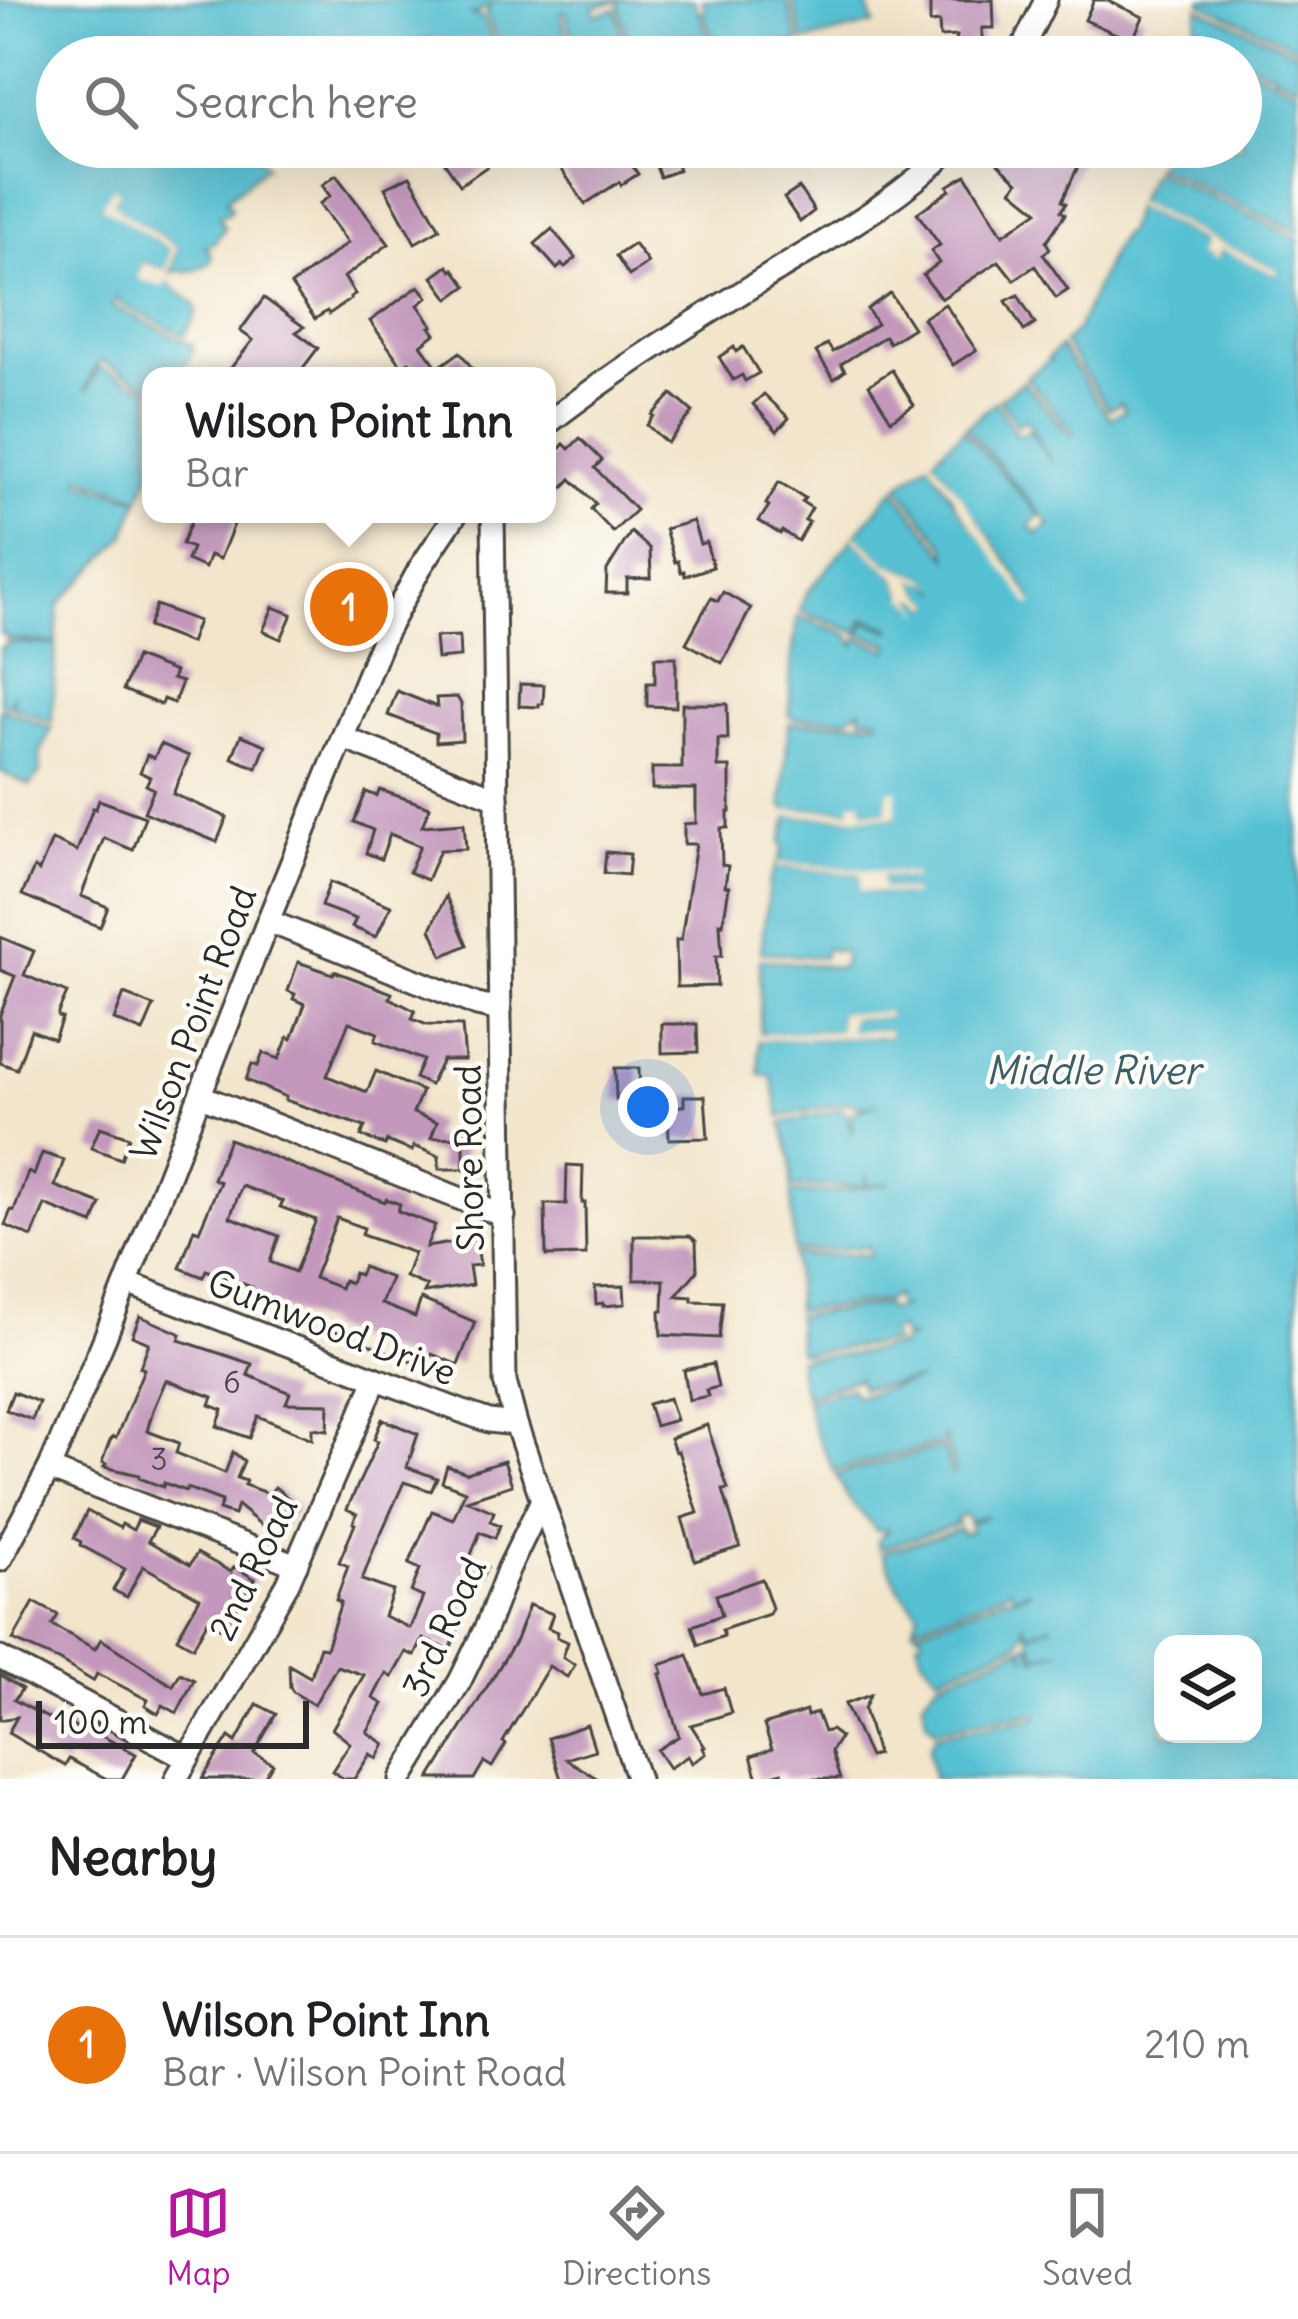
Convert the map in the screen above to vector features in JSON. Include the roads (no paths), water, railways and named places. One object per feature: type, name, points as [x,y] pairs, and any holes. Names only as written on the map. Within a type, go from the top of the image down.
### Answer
[{"type":"street","points":[[1028,36],[1046,0]]},
{"type":"street","points":[[556,417],[698,320],[857,223],[928,168]]},
{"type":"street","name":"Wilson Point Road","points":[[0,1560],[49,1469],[127,1283],[385,633],[450,523]]},
{"type":"street","name":"Shore Road","points":[[493,523],[505,1382],[638,1779]]},
{"type":"street","points":[[343,737],[497,798]]},
{"type":"street","points":[[268,921],[500,1010]]},
{"type":"street","points":[[201,1096],[503,1216]]},
{"type":"street","name":"Gumwood Drive","points":[[127,1283],[490,1421],[516,1424]]},
{"type":"street","name":"2nd Road","points":[[176,1779],[296,1565],[376,1379]]},
{"type":"street","points":[[49,1469],[296,1565]]},
{"type":"street","name":"3rd Road","points":[[401,1779],[460,1681],[542,1500]]},
{"type":"street","points":[[0,1658],[188,1758]]},
{"type":"water","points":[[0,0],[694,0],[707,36],[627,36],[618,1],[594,7],[596,15],[616,9],[623,36],[573,36],[565,11],[560,12],[567,36],[496,36],[486,15],[490,6],[472,15],[482,17],[492,36],[36,36],[36,168],[264,168],[226,200],[232,209],[218,216],[225,228],[215,242],[205,246],[212,259],[195,270],[173,271],[168,276],[176,246],[119,210],[112,203],[120,191],[102,205],[172,251],[166,271],[143,263],[138,279],[167,281],[197,310],[184,335],[120,304],[117,297],[112,306],[193,345],[193,350],[182,367],[142,367],[142,382],[101,361],[96,366],[85,389],[99,367],[142,387],[142,492],[140,497],[81,477],[80,482],[139,500],[124,538],[59,604],[56,643],[6,639],[0,634]]},
{"type":"water","points":[[702,0],[787,0],[797,36],[712,36],[702,11],[706,9]]},
{"type":"water","points":[[792,0],[865,0],[874,24],[827,36],[801,36]]},
{"type":"water","points":[[1298,0],[1298,48],[1201,3]]},
{"type":"water","points":[[1199,8],[1261,36],[1194,36]]},
{"type":"water","points":[[1262,37],[1298,53],[1298,85],[1262,68]]},
{"type":"water","points":[[1262,74],[1298,90],[1298,232],[1159,168],[1262,168]]},
{"type":"water","name":"Middle River","points":[[1153,170],[1298,238],[1298,1779],[933,1779],[929,1749],[935,1735],[1037,1718],[1036,1713],[934,1730],[926,1720],[923,1700],[937,1682],[1021,1648],[1027,1659],[1022,1647],[1029,1644],[1035,1659],[1060,1650],[1037,1656],[1029,1635],[1053,1625],[1028,1633],[1024,1622],[1019,1643],[938,1676],[922,1657],[917,1640],[922,1638],[920,1631],[914,1631],[1029,1592],[1013,1596],[1010,1588],[913,1627],[919,1612],[899,1589],[882,1553],[960,1529],[962,1534],[971,1531],[969,1524],[988,1516],[969,1521],[966,1515],[957,1518],[958,1524],[879,1549],[877,1541],[888,1530],[876,1530],[848,1498],[836,1475],[944,1447],[951,1474],[955,1473],[945,1435],[943,1443],[834,1471],[806,1400],[850,1387],[854,1395],[860,1395],[920,1380],[861,1388],[858,1378],[805,1396],[799,1374],[798,1360],[803,1358],[902,1346],[911,1338],[902,1337],[900,1330],[891,1331],[893,1343],[798,1351],[796,1316],[885,1305],[887,1310],[906,1307],[897,1307],[895,1295],[886,1301],[796,1311],[794,1256],[870,1256],[869,1247],[794,1252],[791,1193],[891,1183],[869,1184],[865,1175],[866,1185],[791,1188],[791,1159],[782,1123],[841,1109],[852,1132],[850,1114],[878,1103],[858,1107],[848,1102],[780,1117],[772,1076],[759,1074],[759,1040],[889,1036],[889,1030],[850,1032],[850,1018],[889,1013],[839,1014],[840,1031],[760,1034],[760,959],[842,968],[845,952],[825,949],[823,958],[761,952],[769,883],[776,866],[862,874],[861,891],[912,895],[912,891],[881,888],[882,876],[914,879],[915,875],[778,862],[789,816],[895,817],[889,800],[886,812],[862,811],[862,802],[851,810],[786,810],[782,805],[789,724],[878,721],[878,717],[861,717],[861,709],[847,718],[789,716],[798,616],[849,635],[855,646],[858,638],[889,650],[891,645],[861,634],[865,621],[892,628],[864,618],[858,633],[800,611],[807,593],[853,538],[897,578],[916,607],[914,598],[930,607],[934,603],[913,579],[940,592],[924,577],[889,564],[856,534],[894,489],[948,557],[947,548],[898,486],[929,462],[960,510],[1034,603],[933,459],[963,430],[1040,516],[1030,525],[1037,534],[1050,524],[966,427],[995,402],[1018,436],[1029,430],[1053,463],[1026,419],[1017,425],[999,399],[1023,381],[1070,435],[1074,433],[1026,377],[1060,347],[1110,418],[1125,410],[1121,403],[1109,409],[1064,343],[1078,328],[1134,207],[1207,242],[1202,253],[1216,259],[1221,248],[1275,274],[1277,270],[1136,202]]},
{"type":"water","points":[[6,643],[56,645],[52,722],[12,707],[15,693],[8,706],[0,702],[0,647]]},
{"type":"water","points":[[0,708],[52,728],[40,754],[41,771],[30,786],[0,771]]},
{"type":"place","name":"Wilson Point Inn","points":[[349,607]]}]
